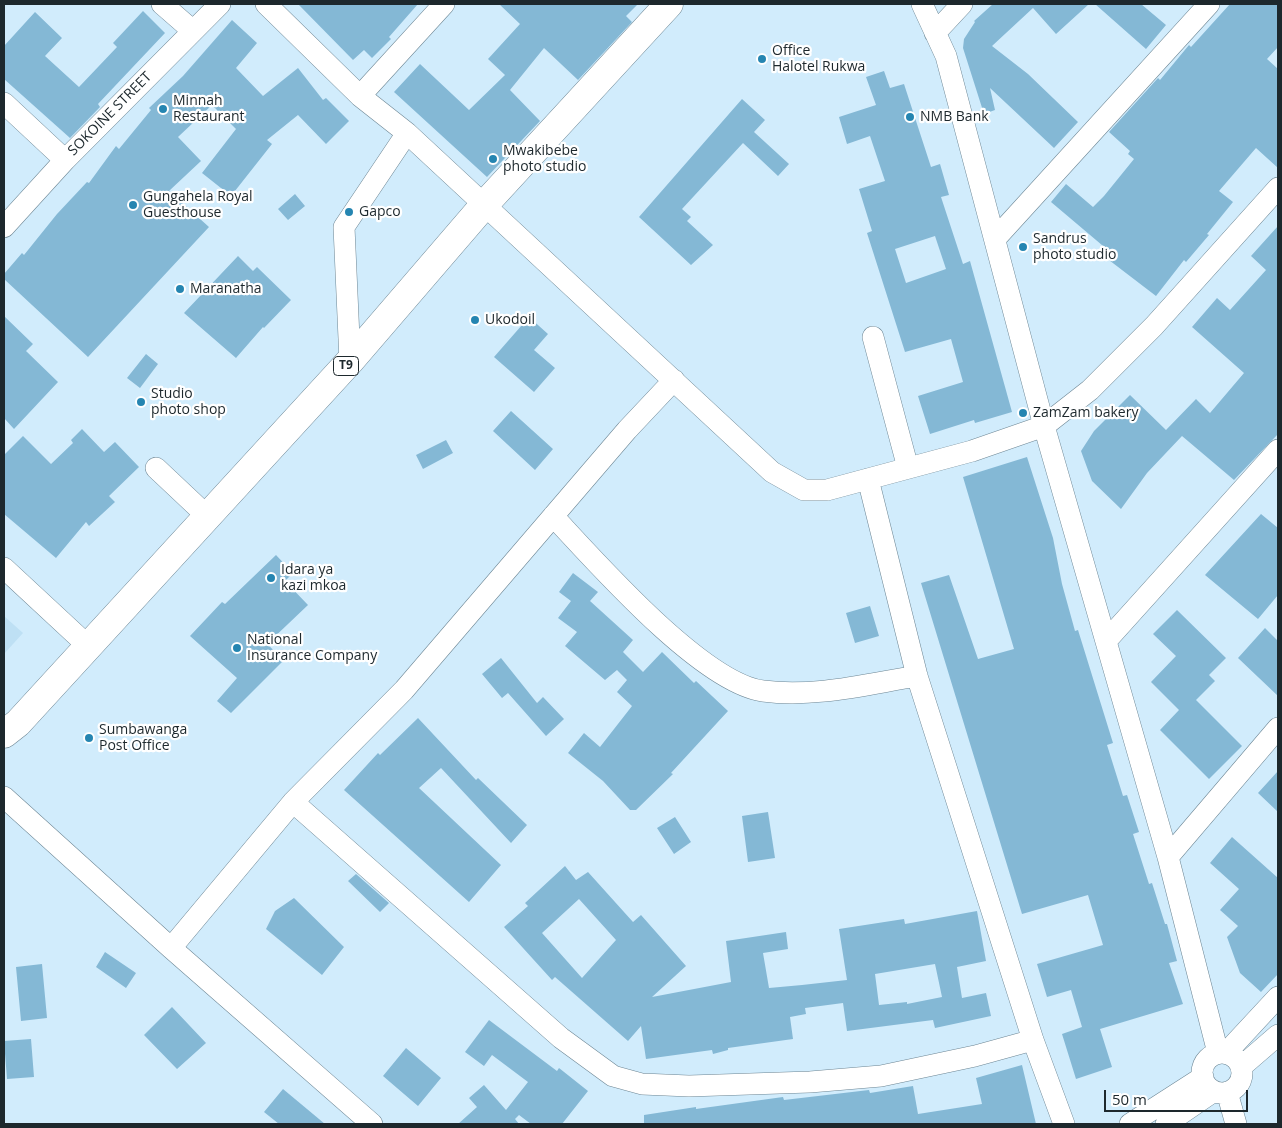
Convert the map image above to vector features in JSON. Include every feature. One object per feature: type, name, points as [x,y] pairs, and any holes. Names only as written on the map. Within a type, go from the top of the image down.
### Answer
[{"type":"highway","name":"T9","points":[[4,747],[11,728],[350,361],[485,204],[669,4]]},
{"type":"street","points":[[162,4],[193,31]]},
{"type":"street","name":"SOKOINE STREET","points":[[4,227],[65,160],[220,4]]},
{"type":"street","points":[[266,4],[360,96],[408,133],[772,472],[804,490],[827,490],[996,443],[1044,426],[1090,390],[1154,326],[1278,188]]},
{"type":"street","points":[[360,96],[444,4]]},
{"type":"street","points":[[922,4],[946,56],[1044,426],[1168,857],[1228,1058],[1241,1080],[1238,1086],[1215,1087],[1130,1124]]},
{"type":"street","points":[[935,33],[962,4]]},
{"type":"street","points":[[995,239],[1210,4]]},
{"type":"street","points":[[4,103],[65,160]]},
{"type":"street","points":[[350,361],[344,227],[408,133]]},
{"type":"street","points":[[873,337],[908,468]]},
{"type":"street","points":[[171,948],[293,802],[404,690],[627,430],[674,380]]},
{"type":"street","points":[[1107,640],[1278,450]]},
{"type":"street","points":[[156,468],[207,516]]},
{"type":"street","points":[[868,479],[917,676],[1033,1040],[1064,1124]]},
{"type":"street","points":[[553,516],[619,587],[669,633],[713,667],[740,684],[762,691],[809,693],[917,676]]},
{"type":"street","points":[[4,568],[88,645]]},
{"type":"street","points":[[1168,857],[1278,728]]},
{"type":"street","points":[[4,796],[171,948],[372,1124]]},
{"type":"street","points":[[293,802],[561,1038],[613,1076],[642,1084],[689,1086],[810,1082],[881,1076],[975,1056],[1033,1040]]},
{"type":"street","points":[[1228,1058],[1278,997]]},
{"type":"street","points":[[1236,1124],[1204,1065],[1208,1060],[1228,1058],[1278,1035]]},
{"type":"street","points":[[1166,1124],[1215,1087]]},
{"type":"shaded area","points":[[4,616],[23,633],[4,654]]},
{"type":"building","points":[[298,4],[418,4],[389,37],[391,39],[372,58],[364,50],[353,60]]},
{"type":"building","points":[[499,4],[638,4],[626,16],[632,22],[578,80],[544,48],[510,90],[540,121],[487,177],[394,92],[420,64],[469,110],[505,75],[488,59],[520,24]]},
{"type":"building","points":[[993,4],[1089,4],[1056,34],[1033,8],[992,46],[1028,74],[1078,122],[1054,148],[990,88],[995,110],[984,114],[963,48],[964,39],[974,21]]},
{"type":"building","points":[[1095,4],[1141,4],[1166,25],[1146,49]]},
{"type":"building","points":[[1230,4],[1278,4],[1278,47],[1267,59],[1278,69],[1278,168],[1256,148],[1219,191],[1233,202],[1207,234],[1209,235],[1186,262],[1184,260],[1156,296],[1105,257],[1109,251],[1051,202],[1066,184],[1093,207],[1104,196],[1134,159],[1128,154],[1130,151],[1109,132],[1158,78],[1160,80],[1189,45],[1191,47]]},
{"type":"building","points":[[143,11],[165,33],[98,104],[100,107],[70,138],[4,79],[4,46],[35,12],[62,38],[45,56],[79,87],[117,47],[113,43]]},
{"type":"building","points":[[232,20],[257,43],[236,68],[263,96],[298,68],[323,100],[326,98],[349,121],[326,144],[298,115],[267,140],[272,144],[231,196],[202,173],[236,129],[212,105],[178,137],[201,161],[169,191],[209,227],[88,357],[4,279],[4,274],[22,253],[24,255],[57,214],[87,182],[89,183],[116,146],[119,149],[151,110],[149,108],[183,76]]},
{"type":"building","points":[[884,71],[890,88],[904,84],[931,167],[940,164],[949,195],[941,197],[963,264],[970,261],[1012,412],[975,423],[974,420],[930,434],[918,396],[963,382],[951,339],[905,352],[867,233],[872,231],[859,189],[885,181],[870,136],[847,144],[839,117],[876,105],[866,77]],"holes":[[[935,236],[946,269],[906,283],[895,249]]]},
{"type":"building","points":[[742,99],[765,120],[754,132],[789,164],[778,176],[743,143],[682,209],[691,217],[687,221],[713,245],[691,265],[639,217]]},
{"type":"building","points":[[295,194],[305,206],[288,220],[278,209]]},
{"type":"building","points":[[1278,226],[1278,434],[1234,480],[1182,436],[1147,473],[1121,509],[1092,481],[1081,451],[1094,431],[1130,395],[1166,430],[1196,399],[1210,413],[1244,373],[1192,327],[1217,298],[1230,310],[1266,270],[1251,256]]},
{"type":"building","points":[[238,256],[253,271],[257,267],[291,300],[263,327],[236,358],[184,313]]},
{"type":"building","points":[[4,316],[33,344],[26,351],[58,382],[14,429],[4,418]]},
{"type":"building","points":[[529,317],[548,334],[534,350],[555,368],[534,392],[494,357]]},
{"type":"building","points":[[146,354],[158,364],[140,388],[127,378]]},
{"type":"building","points":[[511,411],[553,449],[535,470],[493,431]]},
{"type":"building","points":[[82,429],[104,452],[115,442],[139,467],[109,496],[115,502],[89,526],[86,522],[56,558],[4,514],[4,455],[23,436],[51,464],[73,443],[71,440]]},
{"type":"building","points":[[446,440],[453,453],[423,469],[416,455]]},
{"type":"building","points":[[1027,457],[1053,538],[1062,584],[1075,631],[1078,630],[1113,743],[1107,745],[1123,796],[1127,795],[1139,832],[1133,834],[1149,884],[1152,883],[1165,924],[1167,924],[1177,961],[1169,963],[1183,1004],[1100,1029],[1112,1067],[1076,1079],[1062,1034],[1082,1027],[1071,990],[1047,997],[1037,964],[1103,945],[1088,895],[1022,914],[921,583],[949,575],[978,659],[1014,649],[963,477]]},
{"type":"building","points":[[1261,514],[1278,528],[1278,595],[1258,619],[1205,575]]},
{"type":"building","points":[[276,555],[293,573],[285,581],[308,605],[267,644],[284,660],[231,713],[217,701],[237,678],[190,636],[222,602],[225,604]]},
{"type":"building","points":[[573,573],[598,592],[590,601],[633,640],[623,652],[643,672],[662,652],[694,683],[696,681],[728,711],[671,773],[673,774],[636,810],[630,810],[603,781],[568,753],[584,733],[600,747],[632,706],[617,692],[627,680],[617,670],[605,680],[565,646],[577,632],[558,618],[571,601],[559,592]]},
{"type":"building","points":[[870,606],[879,636],[855,643],[846,613]]},
{"type":"building","points":[[1177,610],[1226,658],[1209,675],[1215,681],[1196,700],[1242,746],[1209,779],[1160,730],[1179,710],[1151,682],[1176,656],[1153,634]]},
{"type":"building","points":[[1265,628],[1278,641],[1278,696],[1238,658]]},
{"type":"building","points":[[501,658],[537,703],[543,697],[564,719],[546,736],[508,693],[502,698],[482,674]]},
{"type":"building","points":[[418,718],[476,780],[478,778],[527,825],[511,843],[441,768],[419,788],[501,865],[469,902],[344,790],[378,753],[380,755]]},
{"type":"building","points":[[1278,771],[1278,812],[1258,793]]},
{"type":"building","points":[[768,812],[775,858],[748,862],[742,816]]},
{"type":"building","points":[[675,817],[691,842],[674,854],[657,828]]},
{"type":"building","points":[[1232,837],[1278,878],[1278,974],[1261,992],[1240,973],[1227,937],[1238,926],[1220,910],[1239,889],[1210,863]]},
{"type":"building","points":[[565,866],[576,880],[588,872],[633,922],[641,915],[686,966],[652,997],[731,982],[726,941],[786,932],[788,949],[763,953],[769,988],[847,980],[839,929],[904,919],[905,924],[977,911],[986,961],[957,967],[962,998],[986,993],[991,1016],[935,1028],[933,1020],[847,1031],[843,1003],[805,1008],[806,1014],[790,1017],[793,1039],[728,1048],[728,1050],[713,1054],[712,1050],[646,1059],[641,1026],[628,1041],[555,977],[552,980],[504,927],[528,906],[525,903]],"holes":[[[579,899],[616,940],[582,978],[542,933]],[[935,964],[942,997],[907,1004],[907,1002],[879,1005],[875,974]]]},
{"type":"building","points":[[356,874],[389,903],[380,912],[348,881]]},
{"type":"building","points":[[294,898],[344,947],[322,975],[266,929],[275,911]]},
{"type":"building","points":[[105,952],[136,973],[126,988],[96,967]]},
{"type":"building","points":[[42,964],[47,1018],[21,1021],[16,967]]},
{"type":"building","points":[[172,1007],[206,1043],[177,1069],[144,1035]]},
{"type":"building","points":[[489,1020],[557,1071],[559,1068],[588,1091],[562,1124],[531,1124],[519,1115],[515,1119],[519,1124],[458,1124],[477,1107],[469,1098],[484,1085],[506,1110],[528,1082],[492,1055],[484,1066],[465,1052]]},
{"type":"building","points":[[31,1039],[34,1077],[7,1079],[4,1041]]},
{"type":"building","points":[[406,1048],[441,1078],[418,1106],[383,1076]]},
{"type":"building","points":[[1022,1065],[1036,1124],[644,1124],[644,1115],[696,1107],[696,1109],[783,1097],[784,1100],[869,1090],[870,1093],[913,1086],[918,1114],[982,1104],[976,1078]]},
{"type":"building","points":[[283,1089],[325,1124],[279,1124],[264,1112]]},
{"type":"place","name":"Office Halotel Rukwa","points":[[762,59]]},
{"type":"place","name":"Minnah Restaurant","points":[[163,109]]},
{"type":"place","name":"NMB Bank","points":[[910,117]]},
{"type":"place","name":"Mwakibebe photo studio","points":[[493,159]]},
{"type":"place","name":"Gungahela Royal Guesthouse","points":[[133,205]]},
{"type":"place","name":"Gapco","points":[[349,212]]},
{"type":"place","name":"Sandrus photo studio","points":[[1023,247]]},
{"type":"place","name":"Maranatha","points":[[180,289]]},
{"type":"place","name":"Ukodoil","points":[[475,320]]},
{"type":"place","name":"Studio photo shop","points":[[141,402]]},
{"type":"place","name":"ZamZam bakery","points":[[1023,413]]},
{"type":"place","name":"Idara ya kazi mkoa","points":[[271,578]]},
{"type":"place","name":"National Insurance Company","points":[[237,648]]},
{"type":"place","name":"Sumbawanga Post Office","points":[[89,738]]}]
